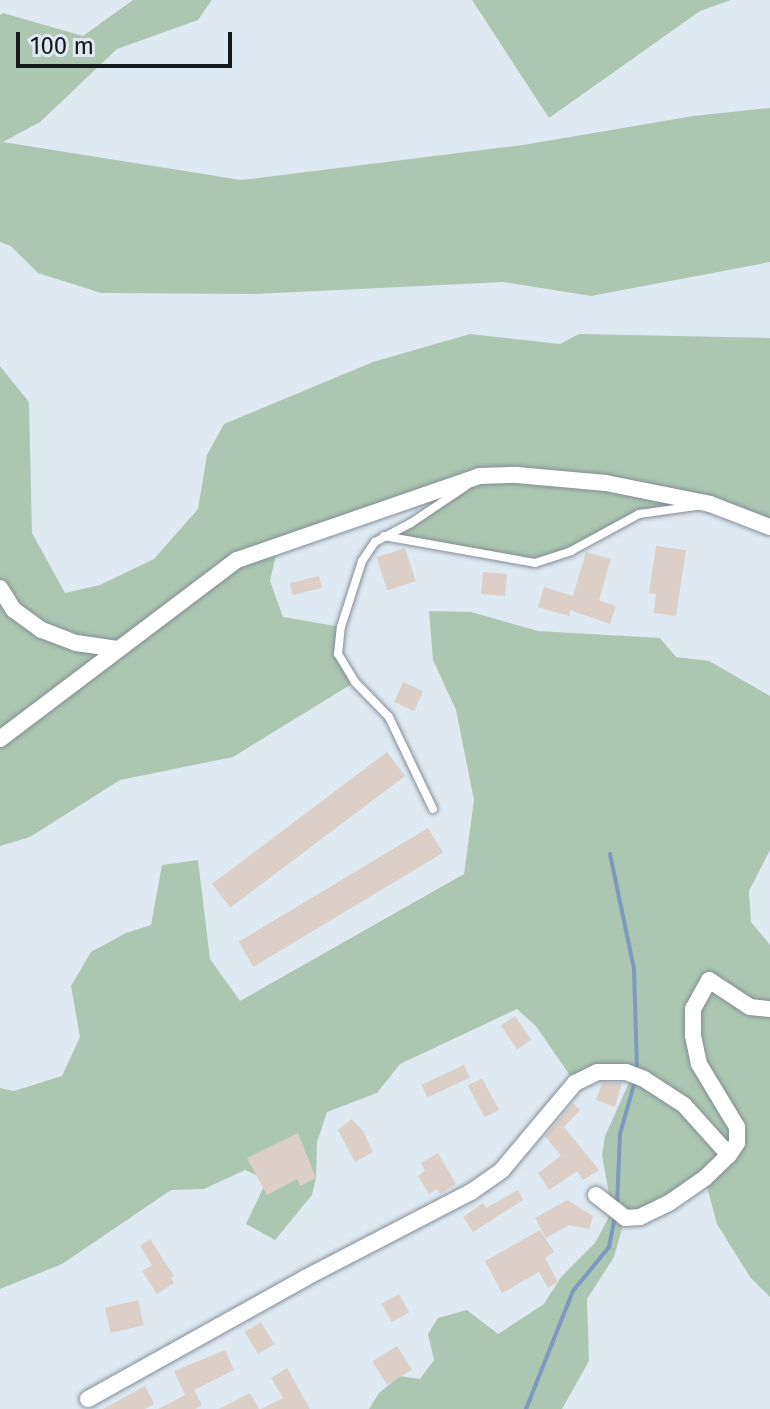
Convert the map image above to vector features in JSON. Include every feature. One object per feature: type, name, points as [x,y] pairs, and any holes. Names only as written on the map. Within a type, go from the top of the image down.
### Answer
[{"type":"street","points":[[0,739],[237,560],[479,476],[517,475],[606,483],[710,504],[770,527]]},
{"type":"street","points":[[0,588],[14,610],[42,630],[76,643],[118,649]]},
{"type":"street","points":[[596,1195],[619,1215],[640,1217],[669,1203],[729,1155],[737,1143],[737,1127],[699,1064],[693,1035],[693,1009],[709,980],[750,1007],[770,1009]]},
{"type":"street","points":[[88,1399],[305,1278],[471,1192],[502,1170],[575,1083],[598,1072],[626,1072],[644,1079],[684,1105],[729,1155]]},
{"type":"lane","points":[[433,809],[389,717],[355,682],[338,654],[341,627],[362,561],[375,542],[443,503],[479,476]]},
{"type":"lane","points":[[384,536],[535,563],[571,551],[639,514],[710,504]]},
{"type":"green space","points":[[133,0],[212,0],[198,20],[117,49],[40,122],[3,142],[241,180],[523,145],[693,116],[770,108],[770,262],[591,296],[504,282],[255,294],[101,293],[38,273],[11,246],[0,242],[0,15],[3,13],[83,36]]},
{"type":"green space","points":[[472,0],[731,0],[700,11],[549,118]]},
{"type":"green space","points":[[470,334],[560,344],[579,334],[770,338],[770,527],[710,504],[639,514],[571,551],[535,563],[384,536],[476,479],[278,546],[270,581],[283,617],[341,627],[338,654],[355,682],[233,757],[120,780],[30,837],[0,846],[0,366],[29,402],[32,533],[65,593],[100,585],[154,559],[198,509],[207,455],[224,424],[373,362]]},
{"type":"green space","points":[[429,611],[471,612],[538,631],[660,638],[676,657],[709,661],[770,696],[770,850],[749,891],[751,922],[770,945],[770,1297],[750,1277],[717,1224],[705,1179],[625,1218],[614,1257],[587,1299],[589,1361],[562,1409],[369,1409],[379,1393],[400,1376],[420,1379],[434,1360],[428,1334],[438,1318],[467,1310],[498,1334],[544,1304],[561,1277],[595,1243],[612,1211],[602,1155],[605,1136],[633,1074],[575,1083],[536,1026],[517,1009],[400,1064],[377,1093],[327,1112],[317,1142],[312,1195],[275,1240],[246,1224],[267,1180],[245,1170],[204,1189],[171,1190],[62,1264],[0,1289],[0,1088],[14,1091],[62,1076],[80,1037],[71,986],[91,952],[126,933],[151,925],[162,865],[198,860],[210,959],[240,1001],[464,874],[474,800],[456,710],[433,660]]},
{"type":"building","points":[[656,546],[686,550],[676,616],[654,613],[656,594],[649,593]]},
{"type":"building","points":[[405,548],[416,581],[387,591],[376,557]]},
{"type":"building","points":[[586,552],[611,559],[599,600],[616,606],[610,624],[570,610],[569,616],[538,607],[544,587],[573,596]]},
{"type":"building","points":[[483,572],[507,574],[505,596],[481,594]]},
{"type":"building","points":[[319,576],[322,588],[293,595],[290,583]]},
{"type":"building","points":[[403,682],[423,691],[414,711],[394,702]]},
{"type":"building","points":[[387,752],[405,776],[230,908],[212,884]]},
{"type":"building","points":[[428,828],[443,853],[254,967],[239,942]]},
{"type":"building","points":[[515,1016],[531,1040],[517,1050],[501,1026]]},
{"type":"building","points":[[464,1065],[470,1078],[427,1098],[421,1085]]},
{"type":"building","points":[[482,1078],[499,1110],[485,1117],[468,1086]]},
{"type":"building","points":[[602,1083],[622,1083],[615,1107],[596,1100]]},
{"type":"building","points":[[573,1103],[580,1110],[564,1127],[599,1170],[583,1180],[577,1171],[549,1190],[538,1173],[561,1156],[545,1136]]},
{"type":"building","points":[[352,1119],[363,1131],[373,1152],[355,1162],[338,1130]]},
{"type":"building","points":[[298,1133],[316,1178],[300,1186],[297,1179],[267,1195],[247,1158]]},
{"type":"building","points":[[438,1153],[456,1184],[440,1194],[437,1189],[429,1194],[418,1176],[425,1171],[421,1163]]},
{"type":"building","points":[[518,1190],[523,1200],[473,1232],[463,1217],[483,1203],[486,1208]]},
{"type":"building","points":[[567,1200],[593,1216],[589,1229],[569,1225],[546,1238],[535,1218]]},
{"type":"building","points":[[540,1230],[554,1252],[545,1258],[558,1282],[548,1288],[539,1272],[502,1293],[485,1261]]},
{"type":"building","points":[[150,1239],[174,1276],[171,1278],[174,1283],[157,1294],[142,1271],[152,1265],[140,1246]]},
{"type":"building","points":[[399,1294],[409,1312],[392,1322],[382,1304]]},
{"type":"building","points":[[138,1300],[144,1325],[111,1333],[105,1308]]},
{"type":"building","points":[[261,1322],[274,1344],[258,1354],[245,1332]]},
{"type":"building","points":[[397,1346],[412,1370],[387,1385],[372,1361]]},
{"type":"building","points":[[225,1350],[234,1370],[194,1390],[202,1405],[195,1409],[158,1409],[185,1395],[174,1371]]},
{"type":"building","points":[[287,1368],[310,1409],[261,1409],[283,1398],[271,1378]]},
{"type":"building","points":[[145,1386],[154,1404],[145,1409],[103,1409]]},
{"type":"building","points":[[250,1393],[259,1409],[219,1409]]},
{"type":"waterway","points":[[610,854],[634,969],[637,1073]]},
{"type":"waterway","points":[[617,1206],[620,1134],[635,1081]]},
{"type":"waterway","points":[[526,1409],[573,1291],[609,1247],[615,1215]]}]
